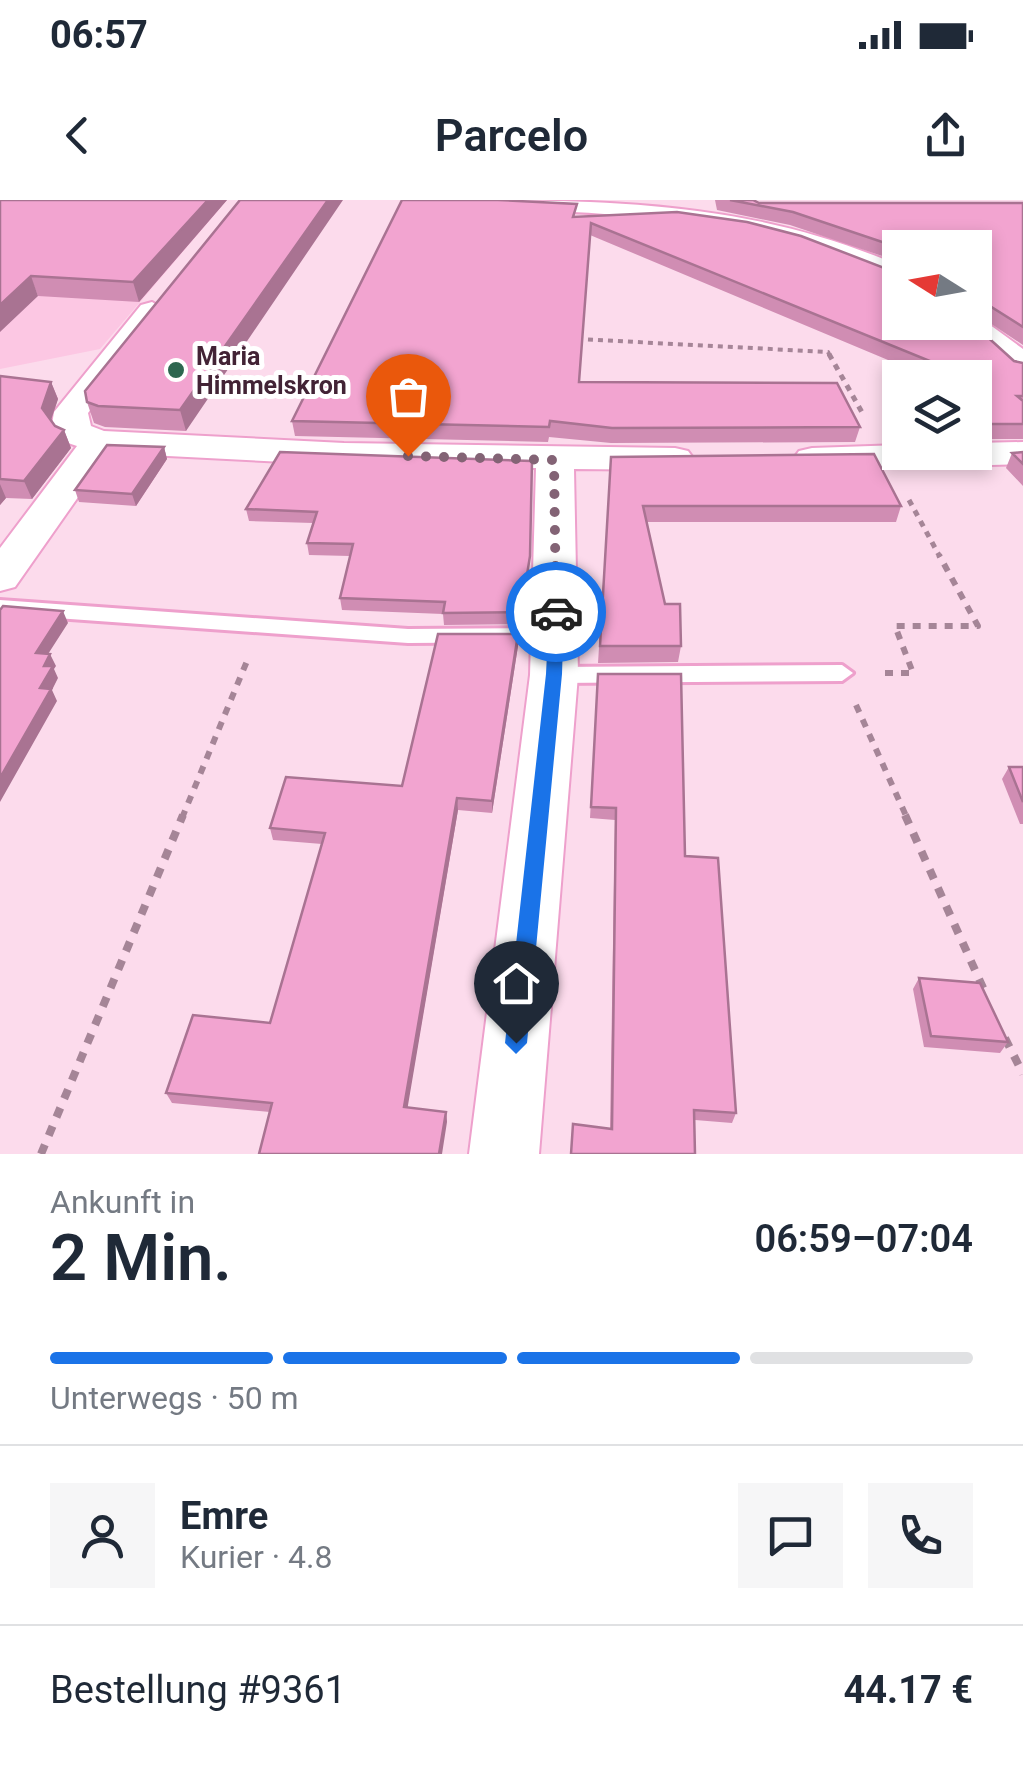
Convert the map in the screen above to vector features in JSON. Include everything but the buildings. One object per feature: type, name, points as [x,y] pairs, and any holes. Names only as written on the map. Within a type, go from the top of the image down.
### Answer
[{"type":"street","points":[[463,200],[528,201],[723,218],[802,235],[882,267]]},
{"type":"street","points":[[726,200],[786,206]]},
{"type":"street","points":[[833,220],[830,228],[836,239],[855,253]]},
{"type":"street","points":[[172,286],[71,412],[70,424],[78,434],[99,442],[554,460],[710,459]]},
{"type":"street","points":[[992,340],[1023,366]]},
{"type":"street","points":[[52,385],[87,388]]},
{"type":"street","points":[[0,578],[99,442]]},
{"type":"street","points":[[992,455],[1023,454]]},
{"type":"street","points":[[769,459],[882,458]]},
{"type":"street","points":[[504,1154],[555,655],[554,460]]},
{"type":"lane","points":[[0,607],[408,636],[555,655],[842,674]]},
{"type":"path","points":[[560,338],[828,352],[882,451]]},
{"type":"path","points":[[893,470],[978,626],[894,626],[913,673],[842,674],[987,998]]},
{"type":"path","points":[[41,1154],[262,626]]},
{"type":"path","points":[[1003,1034],[1023,1074]]},
{"type":"shaded area","points":[[143,200],[154,204],[222,206],[100,349],[0,369],[0,302]]},
{"type":"way so far","points":[[408,456],[554,460],[556,612]]},
{"type":"place","name":"Maria Himmelskron","points":[[176,370]]},
{"type":"route","points":[[516,1043],[554,674],[556,612]]}]
